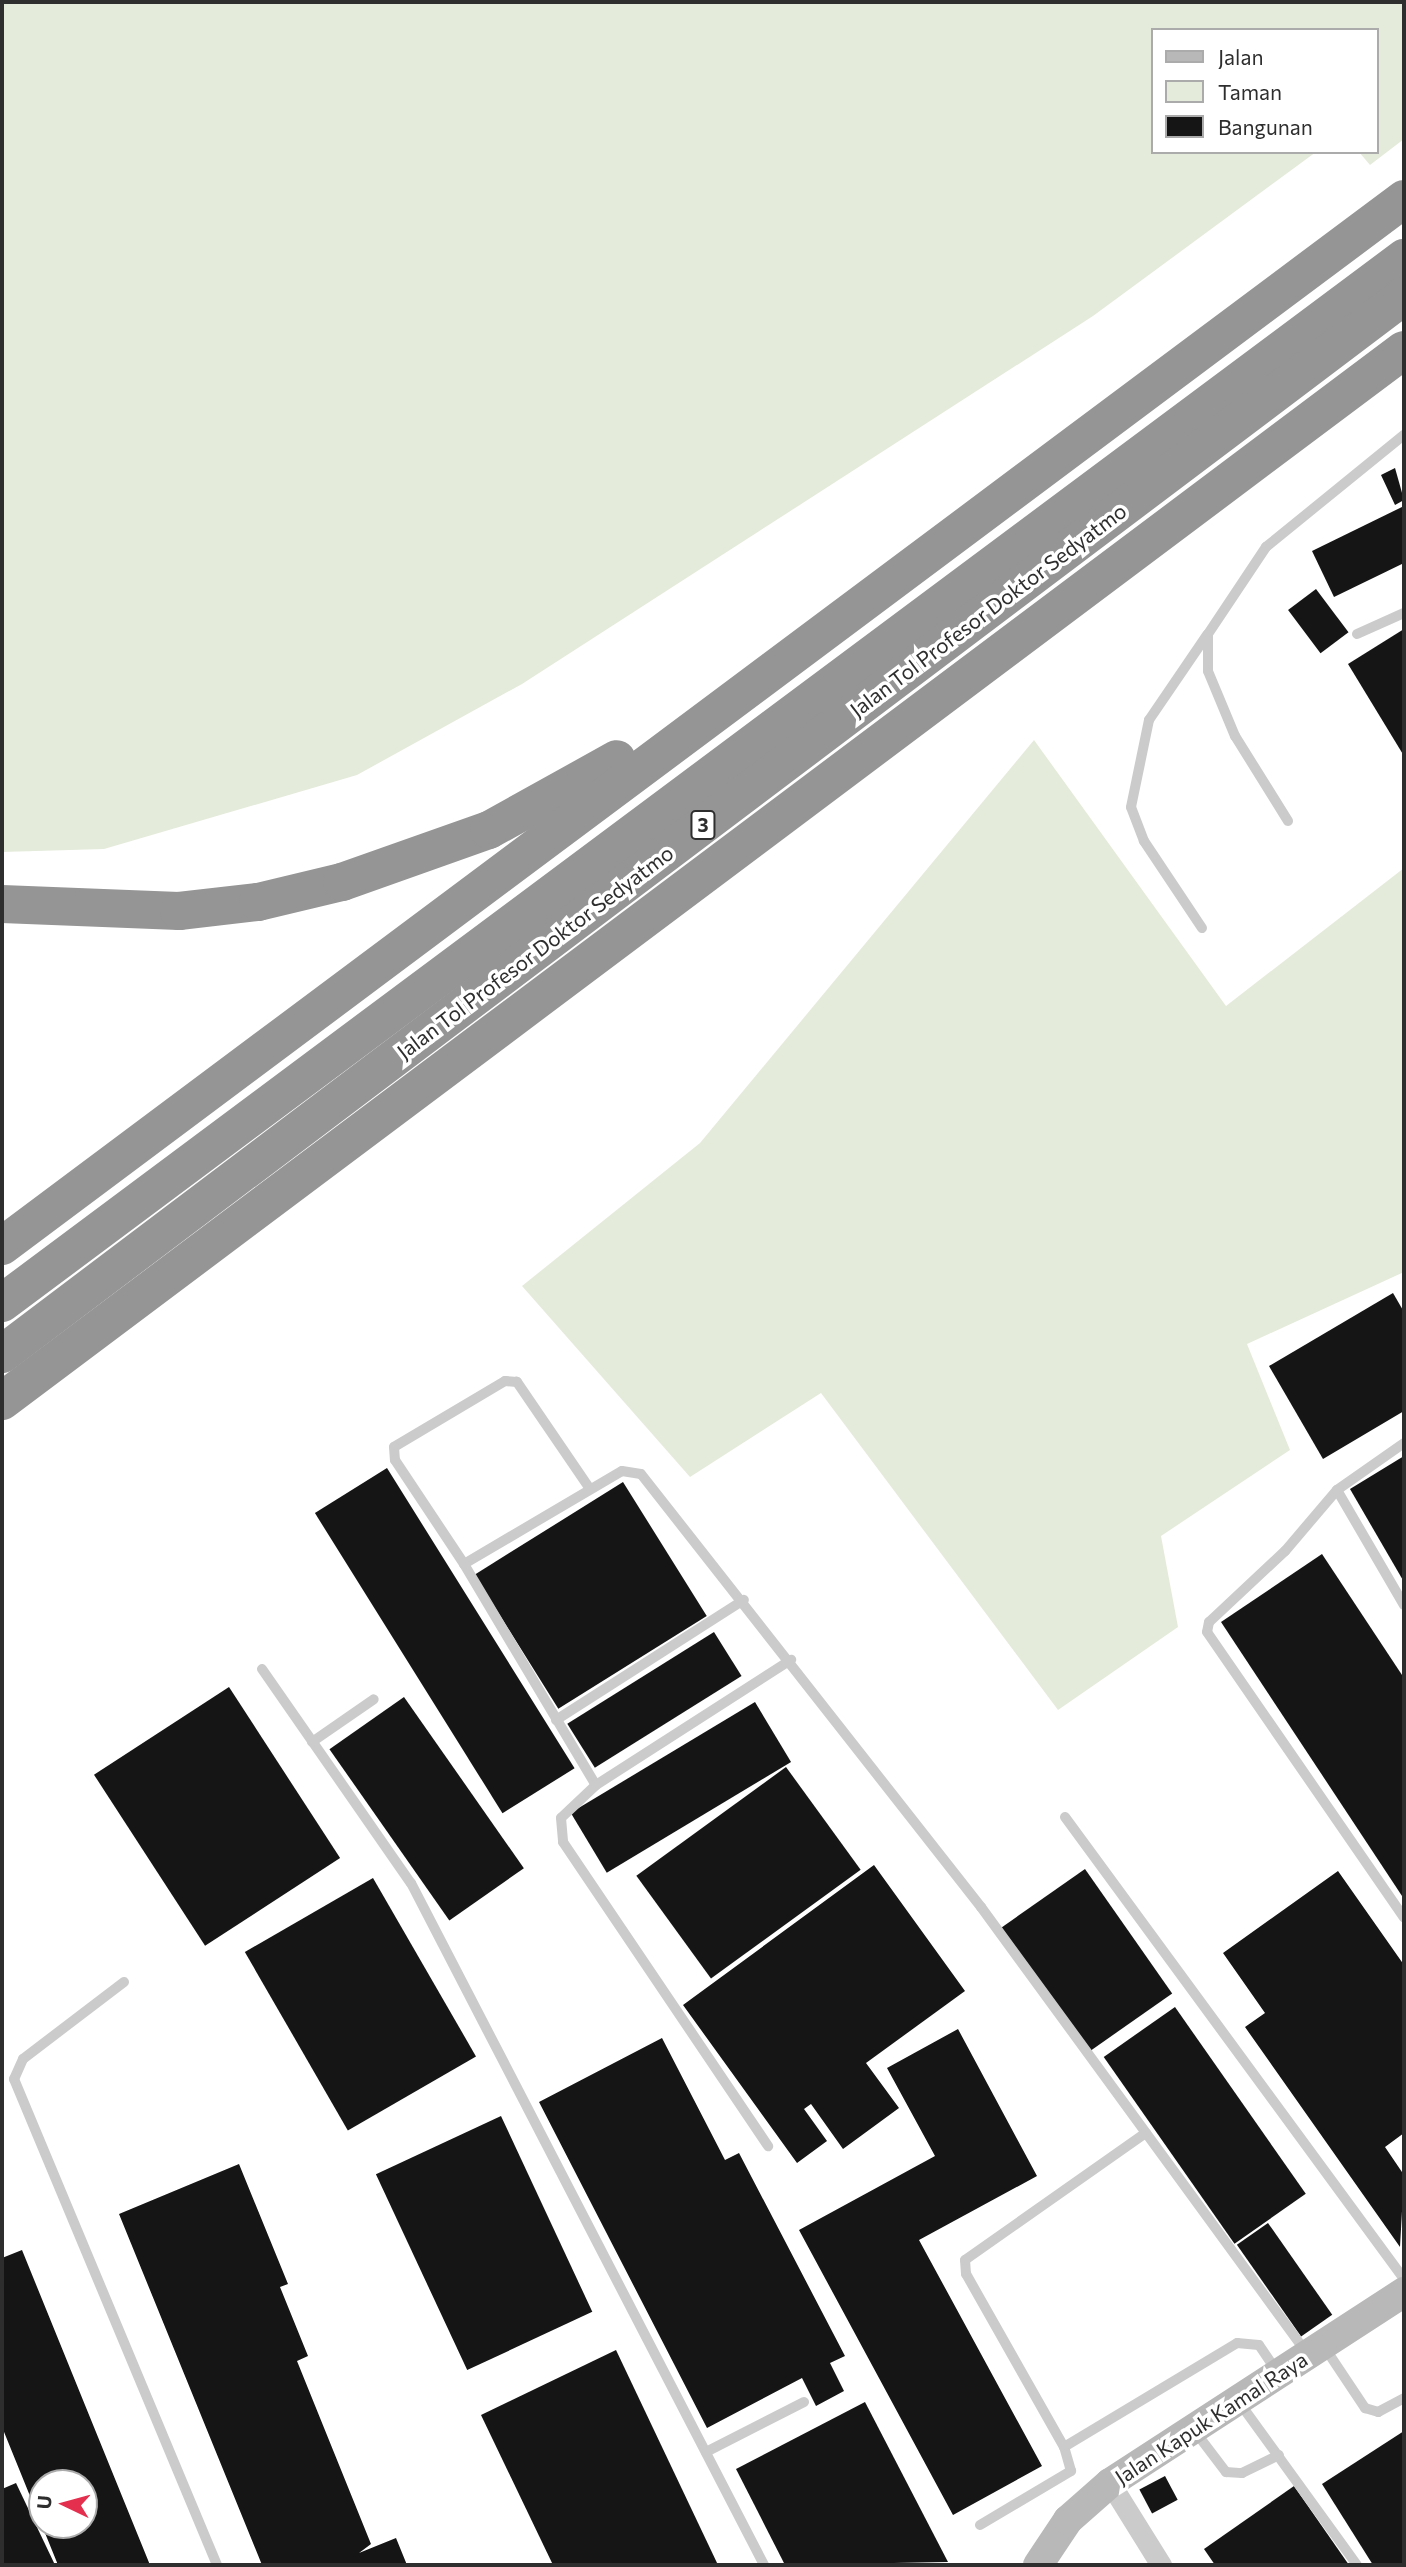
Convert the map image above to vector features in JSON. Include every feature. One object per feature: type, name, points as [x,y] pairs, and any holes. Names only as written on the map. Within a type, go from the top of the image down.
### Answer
[{"type":"highway","points":[[2,904],[103,912],[258,902],[368,874],[489,830],[637,747],[1404,199]]},
{"type":"highway","points":[[2,1246],[1404,199]]},
{"type":"highway","name":"Jalan Tol Profesor Doktor Sedyatmo","points":[[2,1303],[1404,258]]},
{"type":"highway","name":"Jalan Tol Profesor Doktor Sedyatmo","points":[[2,1354],[1404,296]]},
{"type":"highway","name":"Jalan Tol Profesor Doktor Sedyatmo","points":[[2,1401],[1404,350]]},
{"type":"main road","name":"Jalan Kapuk Kamal Raya","points":[[1038,2565],[1068,2520],[1110,2483],[1239,2402],[1404,2292]]},
{"type":"street","points":[[1110,2483],[1161,2565]]},
{"type":"lane","points":[[1202,928],[1144,841],[1131,807],[1149,720],[1266,547],[1404,435]]},
{"type":"lane","points":[[1357,635],[1404,613]]},
{"type":"lane","points":[[1208,634],[1208,671],[1235,736],[1288,821]]},
{"type":"lane","points":[[590,1489],[517,1382],[505,1381],[397,1442],[395,1460],[464,1564],[596,1785]]},
{"type":"lane","points":[[1404,1443],[1338,1490],[1285,1552],[1209,1622],[1207,1632],[1404,1918]]},
{"type":"lane","points":[[464,1564],[590,1489],[635,1469],[791,1660],[1146,2133],[1315,2350],[1365,2408],[1378,2412],[1404,2398]]},
{"type":"lane","points":[[1338,1490],[1404,1605]]},
{"type":"lane","points":[[556,1720],[744,1600]]},
{"type":"lane","points":[[768,2146],[563,1842],[561,1818],[596,1785],[791,1660]]},
{"type":"lane","points":[[262,1669],[411,1883],[764,2565]]},
{"type":"lane","points":[[313,1742],[374,1699]]},
{"type":"lane","points":[[1065,1817],[1404,2279]]},
{"type":"lane","points":[[124,1982],[23,2059],[15,2078],[217,2565]]},
{"type":"lane","points":[[980,2525],[1071,2472],[1064,2447],[966,2274],[965,2260],[1146,2133]]},
{"type":"lane","points":[[1064,2447],[1237,2343],[1259,2345],[1279,2375]]},
{"type":"lane","points":[[706,2452],[804,2402]]},
{"type":"lane","points":[[1239,2402],[1357,2565]]},
{"type":"lane","points":[[1194,2430],[1226,2472],[1242,2473],[1279,2455]]},
{"type":"green space","points":[[2,2],[1404,2],[1404,139],[1370,165],[1361,154],[1378,154],[1378,28],[1150,28],[1150,154],[1313,154],[1093,316],[522,684],[357,775],[104,849],[2,852]]},
{"type":"green space","points":[[1034,740],[1226,1006],[1404,868],[1404,1272],[1247,1344],[1290,1450],[1161,1536],[1178,1627],[1058,1710],[821,1393],[690,1477],[522,1286],[700,1143]]},
{"type":"building","points":[[1395,468],[1404,500],[1395,505],[1381,475]]},
{"type":"building","points":[[1404,506],[1404,563],[1334,597],[1312,551]]},
{"type":"building","points":[[1316,589],[1348,632],[1321,653],[1288,610]]},
{"type":"building","points":[[1404,629],[1404,756],[1348,664]]},
{"type":"building","points":[[1393,1293],[1404,1312],[1404,1411],[1323,1459],[1269,1366]]},
{"type":"building","points":[[1404,1456],[1404,1582],[1350,1489]]},
{"type":"building","points":[[387,1468],[575,1768],[503,1813],[315,1513]]},
{"type":"building","points":[[623,1482],[707,1616],[558,1709],[475,1575]]},
{"type":"building","points":[[1322,1554],[1404,1678],[1404,1899],[1221,1622]]},
{"type":"building","points":[[714,1632],[742,1676],[595,1768],[567,1724]]},
{"type":"building","points":[[229,1687],[340,1858],[205,1946],[94,1775]]},
{"type":"building","points":[[404,1697],[524,1868],[449,1920],[329,1749]]},
{"type":"building","points":[[755,1702],[791,1762],[607,1873],[571,1813]]},
{"type":"building","points":[[786,1767],[861,1870],[711,1978],[636,1876]]},
{"type":"building","points":[[874,1865],[965,1991],[866,2063],[899,2108],[843,2149],[811,2104],[804,2109],[827,2141],[797,2163],[683,2005]]},
{"type":"building","points":[[1085,1869],[1172,1994],[1087,2053],[1000,1929]]},
{"type":"building","points":[[1338,1871],[1404,1965],[1404,2133],[1385,2147],[1404,2175],[1400,2247],[1245,2027],[1265,2013],[1223,1953]]},
{"type":"building","points":[[373,1878],[476,2056],[348,2130],[245,1952]]},
{"type":"building","points":[[1175,2007],[1306,2194],[1235,2244],[1104,2057]]},
{"type":"building","points":[[958,2029],[1037,2176],[919,2240],[1042,2466],[953,2515],[799,2230],[935,2156],[887,2068]]},
{"type":"building","points":[[662,2038],[725,2160],[739,2153],[845,2356],[830,2363],[844,2391],[816,2406],[802,2378],[707,2428],[539,2102]]},
{"type":"building","points":[[501,2116],[592,2312],[467,2370],[376,2174]]},
{"type":"building","points":[[239,2164],[288,2284],[280,2287],[308,2356],[297,2361],[371,2544],[359,2553],[396,2538],[407,2565],[262,2565],[119,2214]]},
{"type":"building","points":[[1268,2223],[1332,2315],[1301,2337],[1237,2245]]},
{"type":"building","points":[[22,2250],[150,2565],[58,2565],[47,2539],[98,2539],[98,2469],[28,2469],[28,2491],[2,2427],[2,2258]]},
{"type":"building","points":[[616,2350],[718,2565],[553,2565],[481,2415]]},
{"type":"building","points":[[865,2402],[948,2562],[785,2565],[736,2469]]},
{"type":"building","points":[[1404,2431],[1404,2565],[1373,2565],[1322,2484]]},
{"type":"building","points":[[1165,2476],[1178,2500],[1152,2513],[1139,2490]]},
{"type":"building","points":[[16,2483],[28,2508],[28,2539],[43,2539],[55,2565],[2,2565],[2,2489]]},
{"type":"building","points":[[1294,2486],[1349,2565],[1215,2565],[1204,2549]]}]
